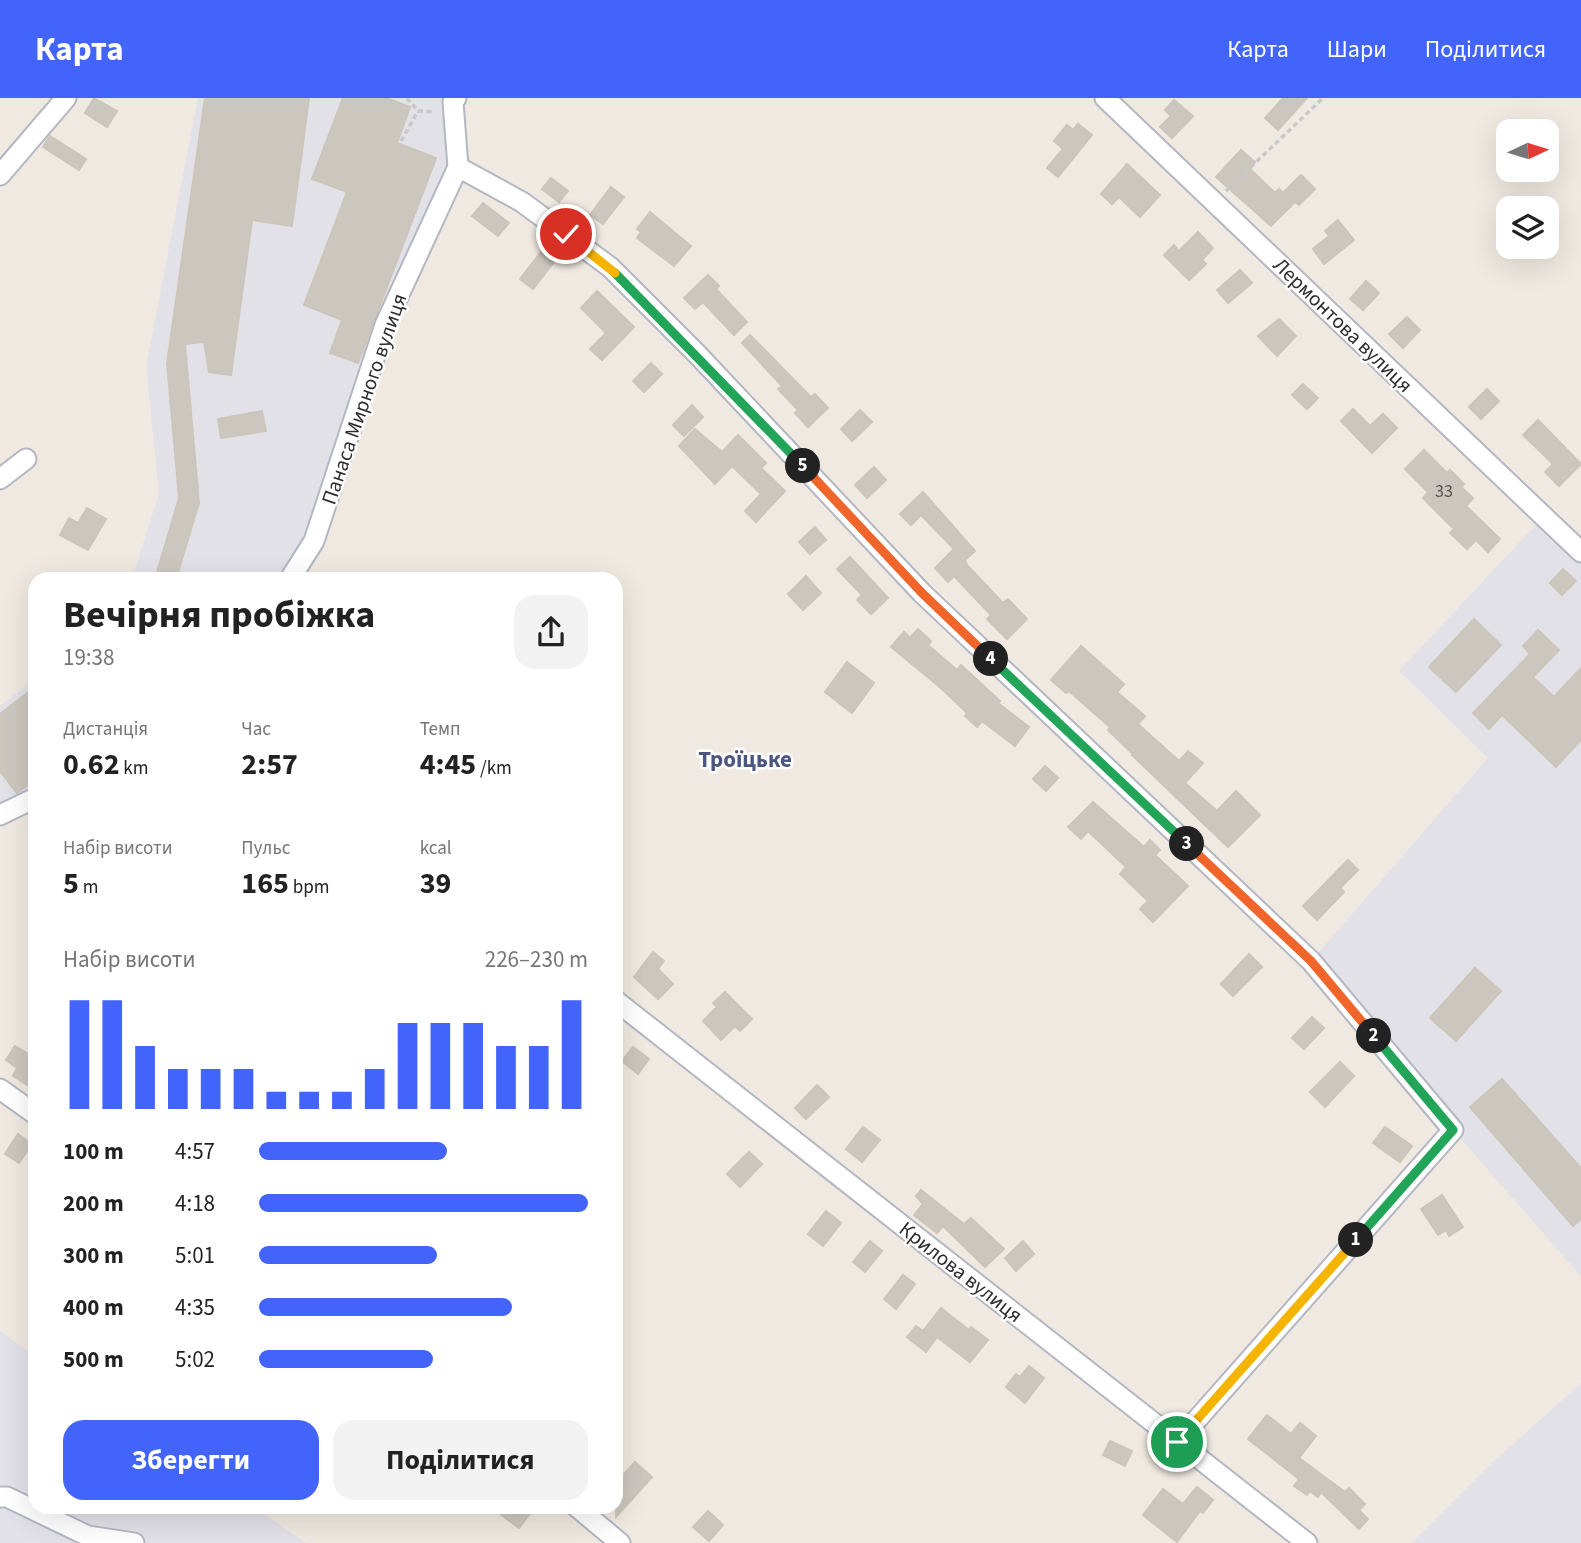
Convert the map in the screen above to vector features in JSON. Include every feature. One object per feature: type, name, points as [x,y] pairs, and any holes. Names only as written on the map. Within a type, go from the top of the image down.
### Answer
[{"type":"street","points":[[0,175],[66,98]]},
{"type":"street","name":"Панаса Мирного вулиця","points":[[294,572],[314,541],[386,325],[458,167],[453,102],[456,98]]},
{"type":"street","name":"Лермонтова вулиця","points":[[1105,98],[1581,552]]},
{"type":"street","points":[[458,167],[523,202],[610,267],[697,354],[922,593],[1311,961],[1453,1130],[1177,1442]]},
{"type":"street","points":[[0,479],[26,459]]},
{"type":"street","points":[[0,816],[28,802]]},
{"type":"street","name":"Крилова вулиця","points":[[623,1007],[1307,1543]]},
{"type":"street","points":[[0,1088],[28,1109]]},
{"type":"street","points":[[0,1497],[7,1497],[28,1507]]},
{"type":"street","points":[[42,1514],[88,1536],[134,1543]]},
{"type":"street","points":[[585,1514],[620,1543]]},
{"type":"path","points":[[401,141],[418,111],[407,98]]},
{"type":"path","points":[[1215,203],[1292,125],[1324,98]]},
{"type":"shaded area","points":[[198,98],[453,98],[458,167],[293,572],[134,572],[159,493],[146,366]]},
{"type":"shaded area","points":[[1544,516],[1581,552],[1581,1276],[1453,1130],[1311,961],[1488,758],[1399,671]]},
{"type":"shaded area","points":[[28,684],[28,802],[0,816],[0,706]]},
{"type":"shaded area","points":[[0,1331],[28,1351],[28,1514],[264,1514],[306,1543],[0,1543]]},
{"type":"shaded area","points":[[1581,1383],[1581,1543],[1412,1543],[1493,1462]]},
{"type":"building","points":[[94,98],[117,111],[107,127],[85,113]]},
{"type":"building","points":[[205,98],[309,98],[292,226],[252,220],[231,375],[209,372],[204,342],[185,344],[199,503],[178,572],[157,572],[179,498],[167,363]]},
{"type":"building","points":[[343,98],[387,98],[410,107],[397,143],[436,158],[358,363],[330,353],[342,320],[304,305],[347,192],[312,179]]},
{"type":"building","points":[[1283,98],[1307,98],[1278,130],[1265,118]]},
{"type":"building","points":[[1174,100],[1193,116],[1172,138],[1160,127],[1171,116],[1165,110]]},
{"type":"building","points":[[1078,124],[1092,135],[1058,177],[1047,168],[1063,149],[1054,141],[1067,125],[1073,130]]},
{"type":"building","points":[[50,136],[86,159],[79,170],[43,147]]},
{"type":"building","points":[[1241,150],[1255,162],[1249,168],[1275,193],[1279,189],[1283,193],[1301,175],[1315,189],[1299,205],[1295,202],[1271,226],[1216,177]]},
{"type":"building","points":[[1127,164],[1160,195],[1140,217],[1119,197],[1112,204],[1101,194]]},
{"type":"building","points":[[551,178],[568,191],[559,202],[542,189]]},
{"type":"building","points":[[611,187],[624,197],[603,224],[590,215]]},
{"type":"building","points":[[483,203],[509,223],[498,236],[472,216]]},
{"type":"building","points":[[650,212],[691,246],[674,266],[637,238],[641,232],[637,229]]},
{"type":"building","points":[[1338,220],[1354,240],[1324,264],[1313,249],[1329,236],[1325,231]]},
{"type":"building","points":[[1198,232],[1213,248],[1202,260],[1206,264],[1189,280],[1164,255],[1174,245],[1179,251]]},
{"type":"building","points":[[544,248],[557,258],[533,289],[520,279]]},
{"type":"building","points":[[1240,270],[1252,283],[1228,303],[1217,290]]},
{"type":"building","points":[[708,275],[719,286],[716,289],[747,322],[734,335],[703,302],[695,309],[684,298]]},
{"type":"building","points":[[1366,281],[1379,293],[1363,310],[1350,299]]},
{"type":"building","points":[[597,291],[634,327],[602,360],[590,349],[606,333],[581,308]]},
{"type":"building","points":[[1407,317],[1420,330],[1403,348],[1389,334]]},
{"type":"building","points":[[1279,319],[1296,336],[1277,356],[1258,336]]},
{"type":"building","points":[[750,335],[811,397],[815,394],[828,408],[808,427],[795,413],[798,410],[778,389],[782,386],[742,343]]},
{"type":"building","points":[[651,363],[662,374],[644,392],[633,381]]},
{"type":"building","points":[[1303,384],[1318,398],[1307,409],[1292,395]]},
{"type":"building","points":[[1487,389],[1499,401],[1481,419],[1469,407]]},
{"type":"building","points":[[692,405],[703,417],[684,436],[673,425]]},
{"type":"building","points":[[1353,409],[1370,426],[1383,414],[1397,428],[1372,453],[1341,421]]},
{"type":"building","points":[[860,410],[872,422],[852,441],[841,429]]},
{"type":"building","points":[[262,411],[266,431],[221,438],[218,419]]},
{"type":"building","points":[[1538,420],[1581,464],[1559,486],[1545,472],[1553,464],[1523,435]]},
{"type":"building","points":[[695,429],[722,452],[738,435],[766,463],[761,468],[785,491],[756,522],[745,511],[761,494],[732,466],[715,484],[679,446]]},
{"type":"building","points":[[1424,450],[1447,473],[1450,470],[1464,484],[1461,487],[1473,498],[1466,506],[1500,539],[1488,552],[1476,540],[1467,549],[1450,533],[1454,529],[1423,498],[1428,492],[1405,469]]},
{"type":"building","points":[[874,467],[886,480],[867,498],[855,485]]},
{"type":"building","points":[[923,492],[975,551],[965,560],[967,565],[1003,603],[1008,599],[1027,619],[1007,639],[987,619],[991,615],[954,576],[948,582],[935,568],[954,549],[921,515],[911,525],[900,514]]},
{"type":"building","points":[[87,508],[106,519],[88,550],[60,535],[69,518],[78,523]]},
{"type":"building","points":[[815,527],[826,540],[810,554],[799,542]]},
{"type":"building","points":[[850,557],[888,598],[871,614],[857,600],[862,595],[837,569]]},
{"type":"building","points":[[1563,569],[1576,581],[1562,595],[1550,583]]},
{"type":"building","points":[[806,576],[821,593],[803,610],[788,594]]},
{"type":"building","points":[[1474,619],[1501,645],[1456,692],[1429,667]]},
{"type":"building","points":[[918,629],[931,641],[928,645],[957,670],[961,665],[1000,701],[998,703],[1029,727],[1015,746],[982,721],[977,727],[965,716],[967,713],[941,688],[891,647],[904,632],[910,638]]},
{"type":"building","points":[[1538,630],[1559,650],[1533,677],[1554,697],[1581,668],[1581,740],[1556,767],[1502,715],[1489,729],[1473,713],[1530,654],[1523,646]]},
{"type":"building","points":[[1081,646],[1124,684],[1117,692],[1145,716],[1138,724],[1179,761],[1188,751],[1203,763],[1185,783],[1217,811],[1236,791],[1260,815],[1228,847],[1132,755],[1108,730],[1110,727],[1069,691],[1066,693],[1051,680]]},
{"type":"building","points":[[847,662],[874,683],[852,713],[825,692]]},
{"type":"building","points":[[28,692],[28,785],[17,793],[0,771],[0,714]]},
{"type":"building","points":[[1045,766],[1058,778],[1046,791],[1033,779]]},
{"type":"building","points":[[1093,802],[1144,847],[1150,840],[1160,850],[1155,855],[1188,886],[1153,922],[1140,909],[1148,901],[1120,874],[1126,867],[1088,831],[1081,839],[1068,827]]},
{"type":"building","points":[[1348,860],[1358,870],[1340,888],[1344,892],[1317,920],[1303,906]]},
{"type":"building","points":[[653,952],[664,961],[658,969],[673,984],[658,999],[634,977]]},
{"type":"building","points":[[1249,954],[1262,967],[1233,996],[1221,984]]},
{"type":"building","points":[[1475,968],[1501,991],[1456,1041],[1430,1018]]},
{"type":"building","points":[[725,992],[752,1019],[740,1031],[735,1026],[721,1040],[703,1021],[717,1007],[713,1003]]},
{"type":"building","points":[[1312,1017],[1324,1028],[1304,1049],[1292,1038]]},
{"type":"building","points":[[15,1046],[28,1054],[28,1085],[13,1076],[17,1068],[6,1060]]},
{"type":"building","points":[[633,1047],[649,1059],[638,1074],[623,1060]]},
{"type":"building","points":[[1340,1062],[1354,1076],[1325,1107],[1310,1092]]},
{"type":"building","points":[[1502,1079],[1581,1168],[1581,1219],[1573,1226],[1470,1107]]},
{"type":"building","points":[[817,1085],[829,1097],[806,1119],[795,1108]]},
{"type":"building","points":[[863,1127],[880,1140],[862,1162],[846,1149]]},
{"type":"building","points":[[1385,1127],[1412,1146],[1400,1162],[1373,1143]]},
{"type":"building","points":[[18,1134],[28,1141],[28,1150],[19,1163],[5,1154]]},
{"type":"building","points":[[749,1152],[762,1164],[740,1187],[727,1174]]},
{"type":"building","points":[[921,1190],[964,1224],[971,1218],[1004,1249],[985,1267],[943,1226],[937,1233],[914,1215],[923,1204],[916,1196]]},
{"type":"building","points":[[1442,1195],[1463,1227],[1449,1236],[1446,1230],[1438,1235],[1421,1209]]},
{"type":"building","points":[[826,1211],[841,1223],[823,1246],[808,1234]]},
{"type":"building","points":[[870,1241],[882,1251],[865,1272],[853,1262]]},
{"type":"building","points":[[1023,1241],[1034,1254],[1016,1271],[1005,1258]]},
{"type":"building","points":[[903,1275],[915,1284],[896,1309],[884,1299]]},
{"type":"building","points":[[941,1308],[969,1330],[971,1327],[988,1340],[970,1362],[937,1337],[926,1352],[907,1337],[916,1326],[923,1331]]},
{"type":"building","points":[[1029,1366],[1044,1378],[1025,1403],[1006,1387],[1016,1374],[1020,1377]]},
{"type":"building","points":[[1267,1415],[1291,1434],[1300,1423],[1316,1436],[1299,1458],[1345,1492],[1349,1488],[1365,1504],[1359,1510],[1368,1519],[1359,1529],[1321,1492],[1318,1497],[1310,1491],[1307,1495],[1294,1486],[1299,1479],[1248,1439]]},
{"type":"building","points":[[1110,1441],[1132,1451],[1125,1466],[1103,1455]]},
{"type":"building","points":[[635,1462],[652,1477],[623,1509],[623,1475]]},
{"type":"building","points":[[1197,1487],[1213,1500],[1203,1513],[1200,1511],[1177,1542],[1143,1515],[1163,1489],[1183,1504]]},
{"type":"building","points":[[708,1511],[723,1525],[709,1541],[693,1527]]},
{"type":"building","points":[[500,1514],[530,1514],[519,1528]]},
{"type":"district","name":"Троїцьке","points":[[745,759]]},
{"type":"route","points":[[566,234],[610,267],[697,354],[922,593],[1311,961],[1453,1130],[1177,1442]]}]
